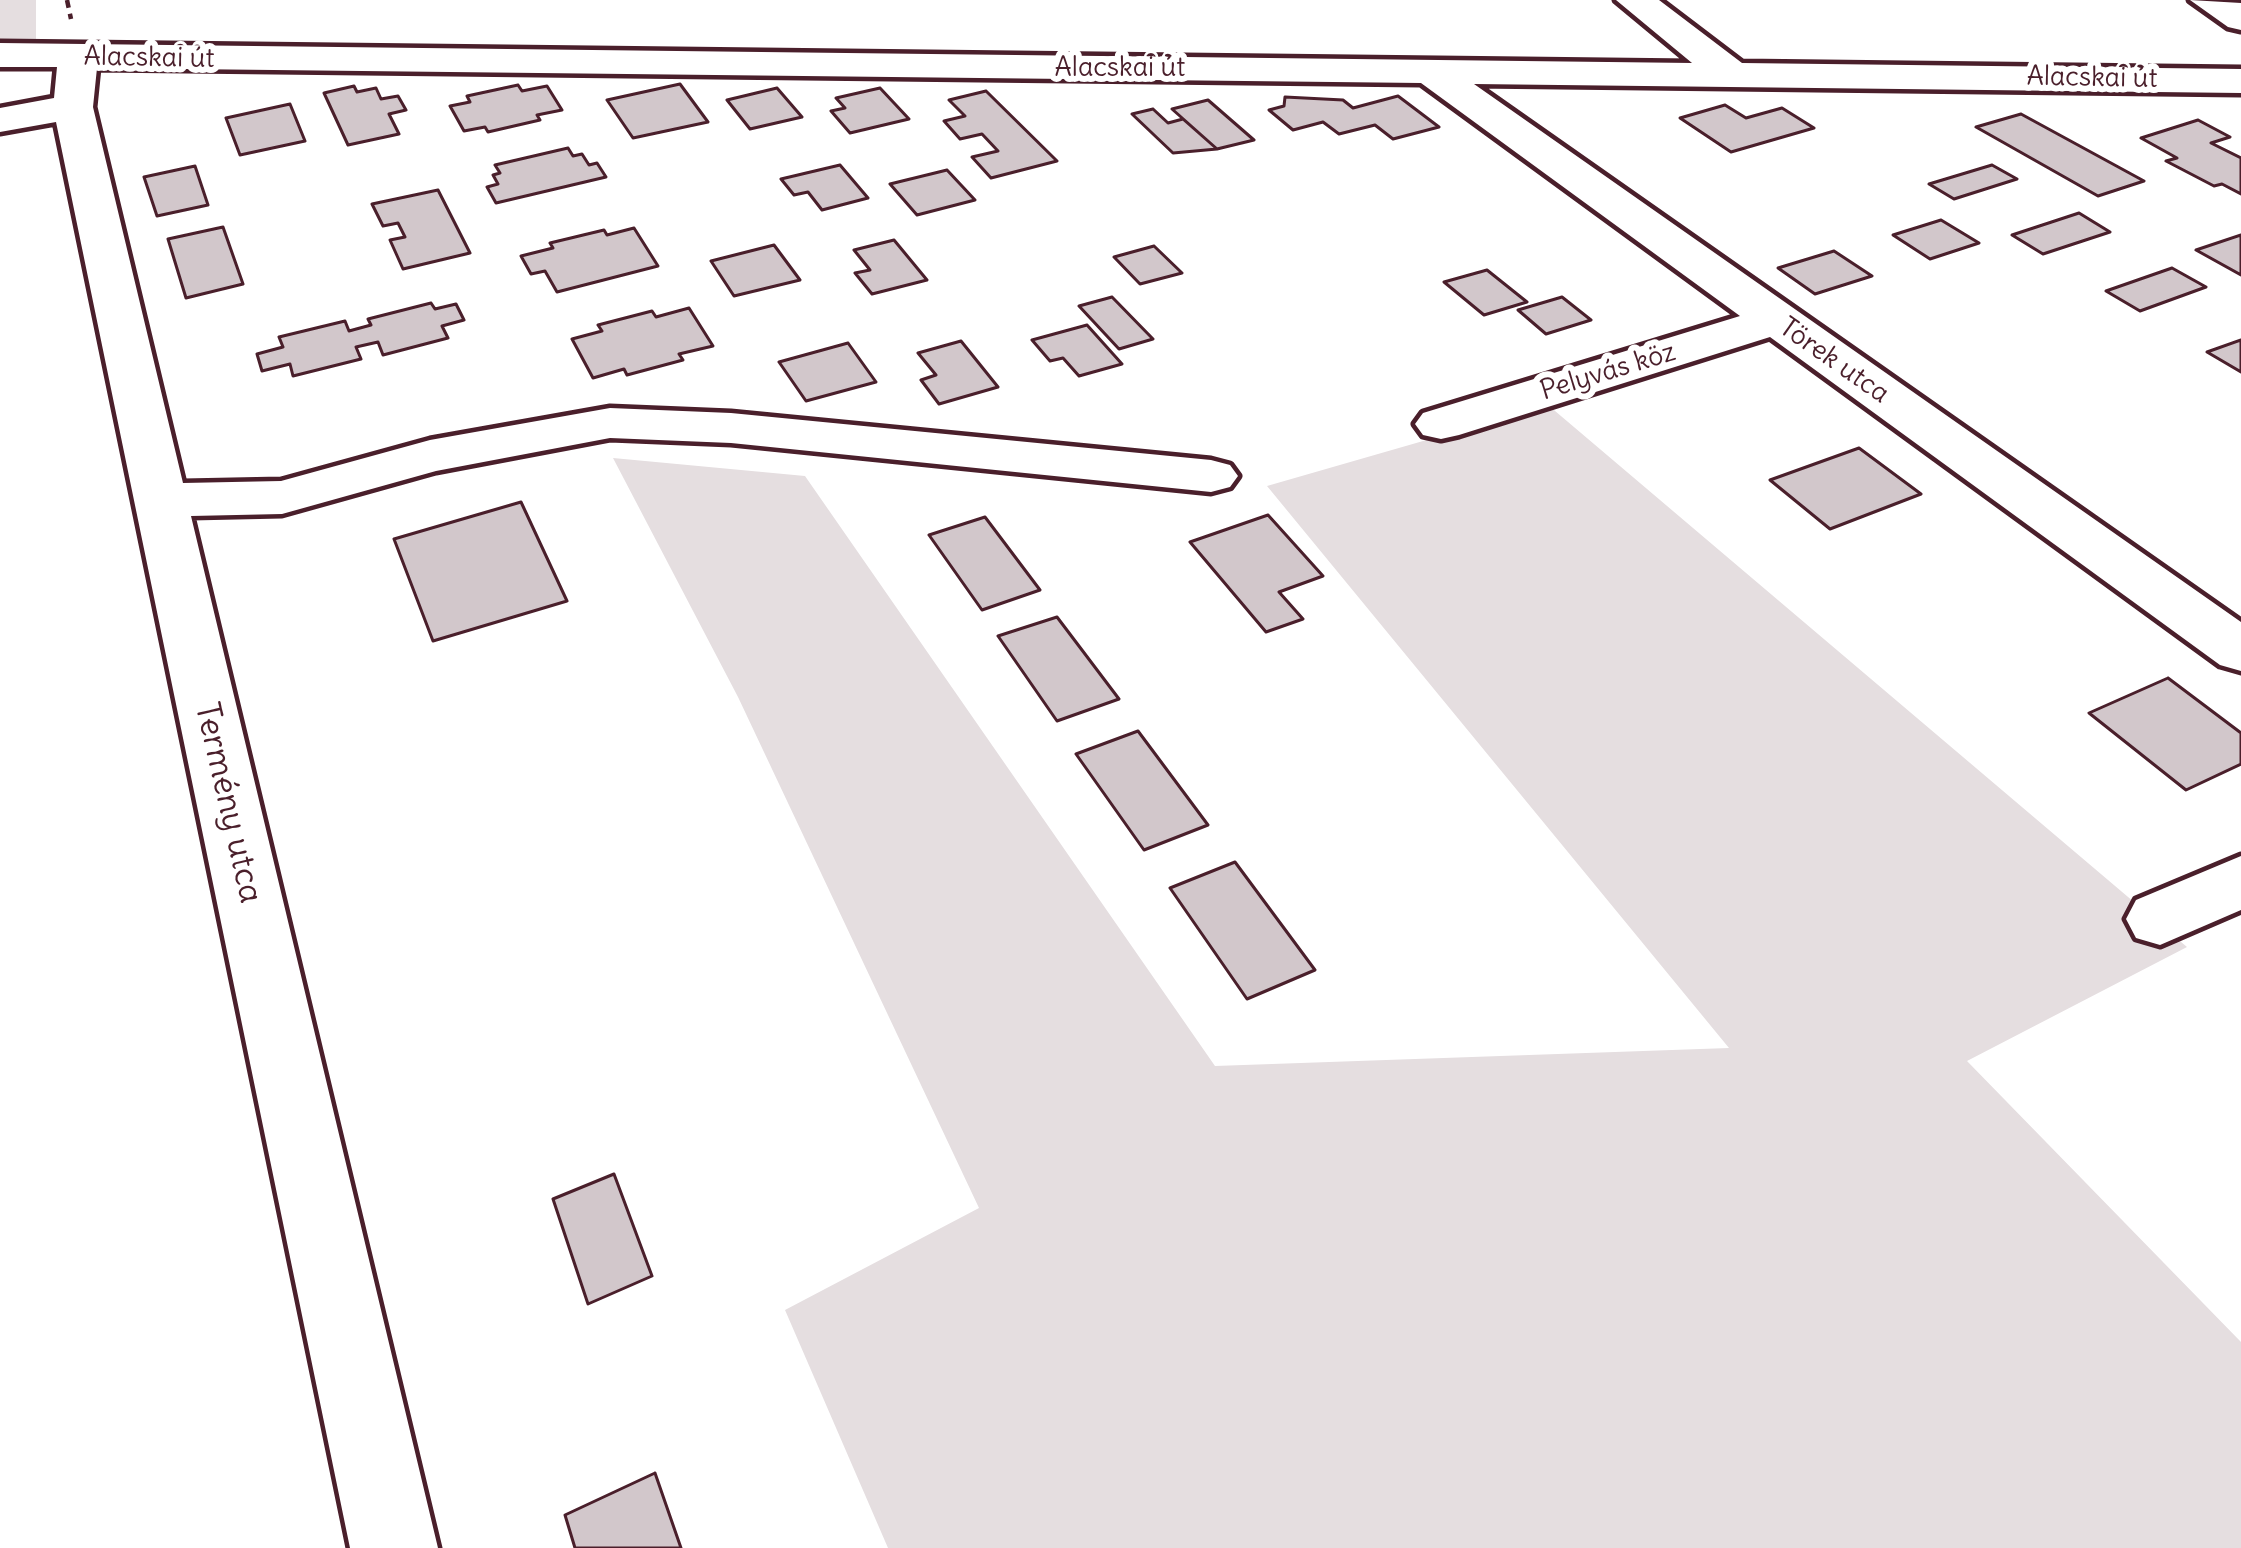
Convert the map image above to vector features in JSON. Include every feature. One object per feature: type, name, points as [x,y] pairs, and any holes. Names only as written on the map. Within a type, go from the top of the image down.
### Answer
[{"type":"street","points":[[1635,0],[1732,75]]},
{"type":"street","points":[[2209,0],[2241,19]]},
{"type":"street","name":"Alacskai út","points":[[0,55],[1427,70],[2234,86]]},
{"type":"street","name":"Termény utca","points":[[78,56],[73,106],[394,1548]]},
{"type":"street","name":"Törek utca","points":[[1427,70],[2241,651]]},
{"type":"street","points":[[0,120],[73,106]]},
{"type":"street","name":"Pelyvás köz","points":[[1441,424],[1776,320]]},
{"type":"street","points":[[161,500],[282,496],[430,456],[610,423],[731,428],[1211,476]]},
{"type":"street","points":[[2160,919],[2241,881]]},
{"type":"shaded area","points":[[0,0],[36,0],[36,49],[0,49]]},
{"type":"shaded area","points":[[1548,405],[2187,947],[1967,1061],[2241,1342],[2241,1548],[888,1548],[785,1310],[979,1208],[738,697],[613,458],[805,476],[1215,1066],[1729,1048],[1267,486]]},
{"type":"building","points":[[680,84],[708,122],[633,138],[607,100]]},
{"type":"building","points":[[518,85],[522,91],[547,86],[562,110],[488,132],[485,127],[464,131],[450,106],[470,102],[467,96]]},
{"type":"building","points":[[354,86],[357,92],[376,88],[381,99],[398,96],[406,110],[389,114],[399,134],[348,145],[324,93]]},
{"type":"building","points":[[777,88],[802,117],[750,129],[727,100]]},
{"type":"building","points":[[880,88],[909,119],[850,133],[831,111],[845,108],[836,98]]},
{"type":"building","points":[[986,91],[1057,161],[991,178],[972,157],[998,151],[982,134],[960,139],[944,121],[965,116],[949,100]]},
{"type":"building","points":[[1398,96],[1439,127],[1393,139],[1375,125],[1339,134],[1323,122],[1293,130],[1269,110],[1284,106],[1285,97],[1343,100],[1353,108]]},
{"type":"building","points":[[1208,100],[1254,140],[1217,149],[1172,109]]},
{"type":"building","points":[[290,104],[305,141],[240,155],[226,118]]},
{"type":"building","points":[[1725,105],[1746,118],[1782,108],[1814,128],[1731,152],[1680,118]]},
{"type":"building","points":[[1153,109],[1168,123],[1183,119],[1217,149],[1173,153],[1132,114]]},
{"type":"building","points":[[2021,114],[2144,181],[2098,196],[1976,127]]},
{"type":"building","points":[[2198,120],[2230,137],[2211,143],[2241,158],[2241,194],[2166,161],[2177,158],[2141,138]]},
{"type":"building","points":[[568,148],[573,156],[582,154],[589,165],[597,163],[606,177],[496,203],[487,187],[498,184],[493,175],[500,173],[495,165]]},
{"type":"building","points":[[840,165],[868,198],[822,210],[808,192],[794,195],[781,179]]},
{"type":"building","points":[[1992,165],[2017,179],[1954,199],[1929,184]]},
{"type":"building","points":[[195,166],[208,205],[157,216],[144,177]]},
{"type":"building","points":[[947,170],[975,200],[917,215],[890,184]]},
{"type":"building","points":[[438,190],[470,253],[403,269],[390,240],[405,237],[398,223],[383,226],[372,204]]},
{"type":"building","points":[[2079,213],[2110,232],[2043,254],[2012,235]]},
{"type":"building","points":[[1941,220],[1979,243],[1930,259],[1893,235]]},
{"type":"building","points":[[223,227],[243,284],[186,298],[168,239]]},
{"type":"building","points":[[634,228],[658,266],[557,292],[545,271],[531,274],[521,256],[553,248],[550,243]]},
{"type":"building","points":[[2241,235],[2241,275],[2196,250]]},
{"type":"building","points":[[894,240],[927,280],[872,294],[855,273],[870,270],[854,250]]},
{"type":"building","points":[[774,245],[800,280],[734,296],[711,261]]},
{"type":"building","points":[[1154,246],[1182,273],[1140,284],[1114,257]]},
{"type":"building","points":[[1834,251],[1872,276],[1815,294],[1778,268]]},
{"type":"building","points":[[2172,268],[2206,287],[2140,311],[2106,291]]},
{"type":"building","points":[[1487,270],[1527,302],[1484,315],[1444,282]]},
{"type":"building","points":[[1112,297],[1153,339],[1119,349],[1079,306]]},
{"type":"building","points":[[1562,297],[1591,320],[1546,334],[1518,310]]},
{"type":"building","points":[[431,303],[435,309],[456,304],[464,320],[442,326],[448,338],[383,355],[378,342],[356,347],[361,359],[293,376],[290,364],[262,371],[257,354],[283,347],[279,337],[345,321],[349,331],[371,325],[368,319]]},
{"type":"building","points":[[689,308],[713,346],[679,354],[683,360],[627,375],[624,369],[593,378],[572,339],[602,331],[598,325],[652,311],[656,317]]},
{"type":"building","points":[[1087,325],[1122,364],[1079,376],[1063,358],[1050,361],[1032,340]]},
{"type":"building","points":[[2241,340],[2241,372],[2207,352]]},
{"type":"building","points":[[961,341],[998,387],[939,404],[921,380],[936,375],[918,353]]},
{"type":"building","points":[[848,343],[876,382],[806,401],[779,362]]},
{"type":"building","points":[[1859,448],[1921,494],[1830,529],[1770,480]]},
{"type":"building","points":[[521,502],[567,601],[433,641],[394,539]]},
{"type":"building","points":[[1268,515],[1323,576],[1279,592],[1303,619],[1266,632],[1190,542]]},
{"type":"building","points":[[985,517],[1040,590],[982,610],[929,535]]},
{"type":"building","points":[[1057,617],[1119,699],[1057,721],[998,636]]},
{"type":"building","points":[[2168,678],[2241,733],[2241,764],[2186,790],[2089,713]]},
{"type":"building","points":[[1138,731],[1208,825],[1144,850],[1076,754]]},
{"type":"building","points":[[1235,862],[1315,970],[1247,999],[1170,888]]},
{"type":"building","points":[[614,1174],[652,1276],[588,1304],[553,1199]]},
{"type":"building","points":[[655,1473],[681,1548],[575,1548],[565,1515]]}]
